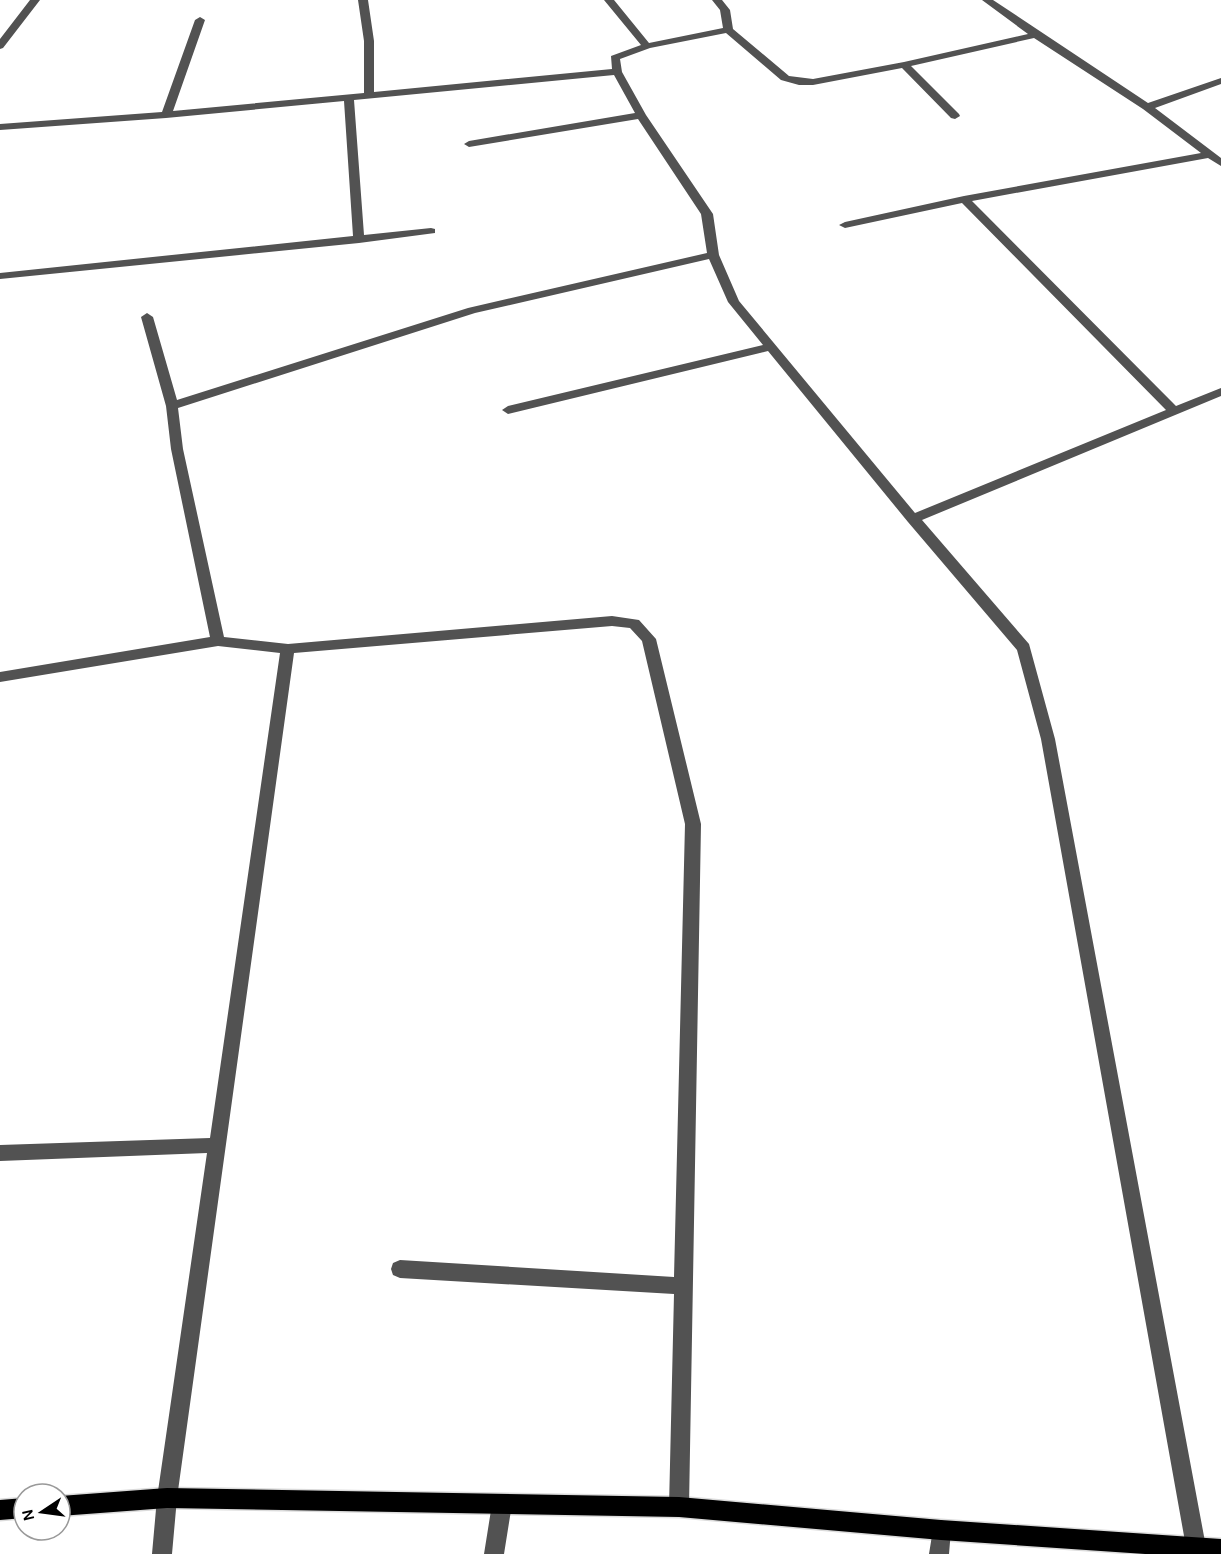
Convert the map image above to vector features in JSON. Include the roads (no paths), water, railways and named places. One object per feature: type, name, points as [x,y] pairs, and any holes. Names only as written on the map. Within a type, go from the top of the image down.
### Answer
[{"type":"main road","points":[[72,1505],[167,1498],[679,1507],[941,1530],[1221,1550]]},
{"type":"street","points":[[0,46],[35,0]]},
{"type":"street","points":[[363,0],[369,41],[369,96]]},
{"type":"street","points":[[609,0],[647,46]]},
{"type":"street","points":[[717,0],[725,10],[728,30],[785,78],[799,82],[813,82],[904,65],[1036,35]]},
{"type":"street","points":[[987,0],[1036,35],[1147,107],[1221,164]]},
{"type":"street","points":[[166,115],[201,20]]},
{"type":"street","points":[[728,30],[647,46],[615,58],[617,72],[641,115],[707,214],[713,255],[734,302],[913,519],[1024,648],[1048,739],[1196,1547]]},
{"type":"street","points":[[904,65],[955,116]]},
{"type":"street","points":[[0,127],[166,115],[617,72]]},
{"type":"street","points":[[1147,107],[1221,81]]},
{"type":"street","points":[[349,98],[359,240]]},
{"type":"street","points":[[469,144],[641,115]]},
{"type":"street","points":[[845,225],[964,199],[1209,155]]},
{"type":"street","points":[[964,199],[1174,411]]},
{"type":"street","points":[[0,276],[431,231]]},
{"type":"street","points":[[172,406],[472,310],[713,255]]},
{"type":"street","points":[[147,317],[172,406],[177,448],[218,641]]},
{"type":"street","points":[[508,410],[772,347]]},
{"type":"street","points":[[913,519],[1221,392]]},
{"type":"street","points":[[0,677],[218,641],[288,649],[612,621],[634,623],[649,639],[693,824],[679,1507]]},
{"type":"street","points":[[162,1554],[167,1498],[288,649]]},
{"type":"street","points":[[0,1153],[217,1145]]},
{"type":"street","points":[[400,1269],[683,1286]]},
{"type":"street","points":[[494,1554],[502,1504]]},
{"type":"street","points":[[939,1554],[941,1530]]}]
